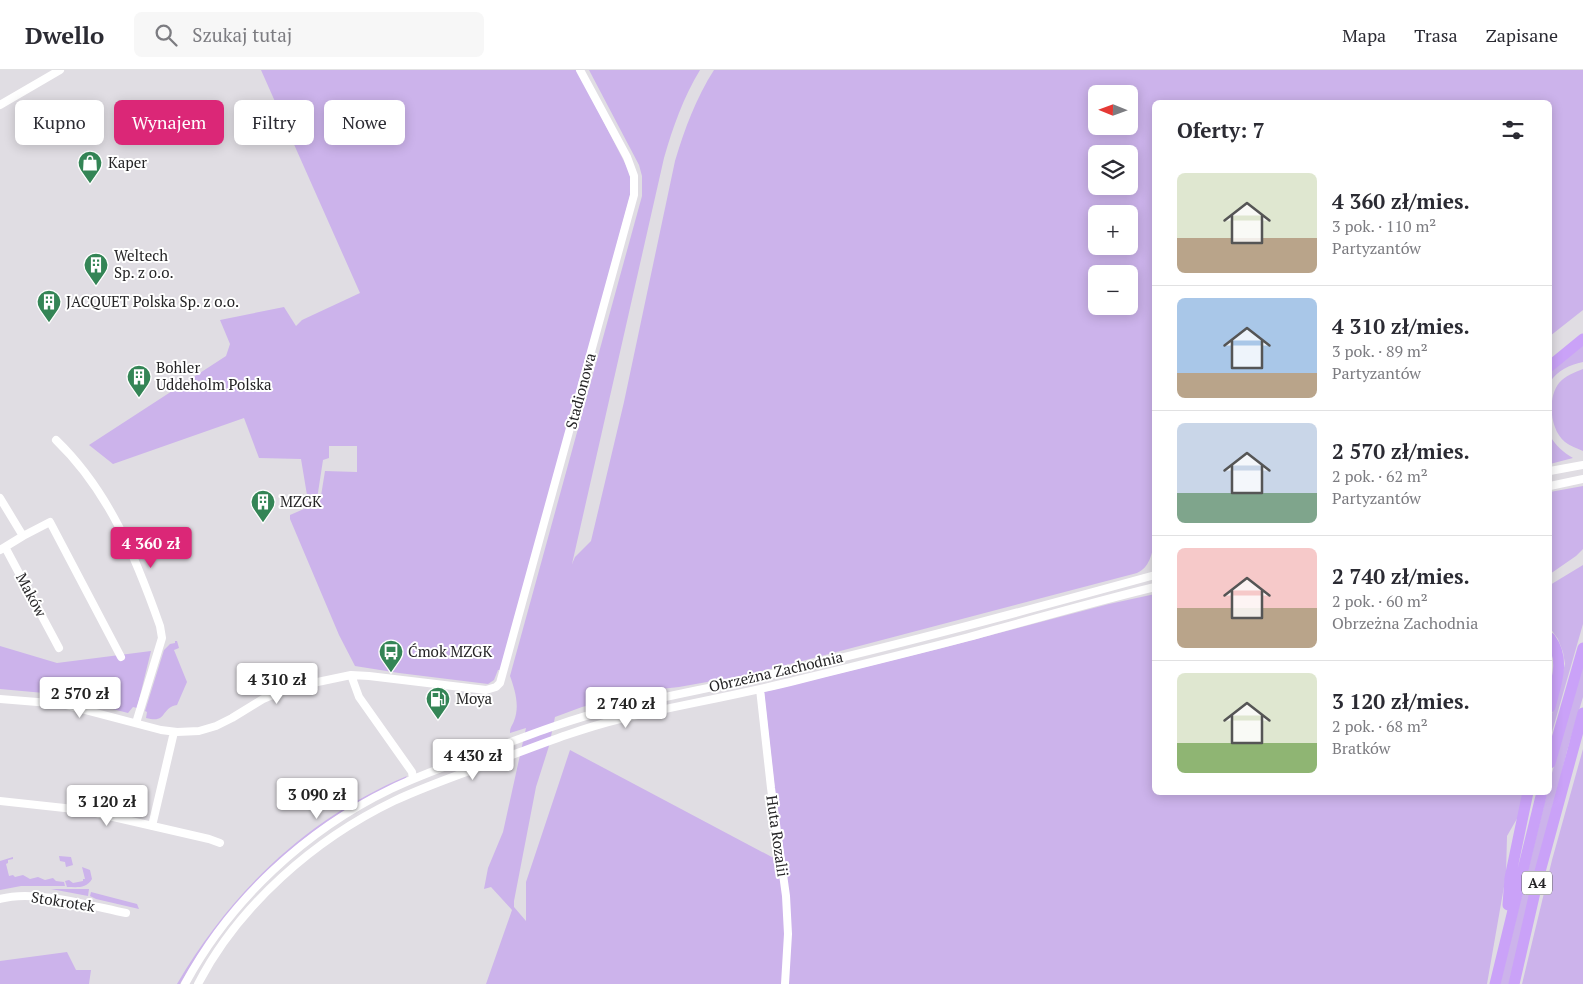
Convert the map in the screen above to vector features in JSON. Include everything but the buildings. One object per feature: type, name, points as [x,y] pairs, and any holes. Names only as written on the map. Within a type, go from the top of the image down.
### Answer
[{"type":"highway","points":[[1552,364],[1583,339]]},
{"type":"highway","points":[[1552,642],[1557,651],[1560,670],[1552,700]]},
{"type":"highway","points":[[1552,756],[1583,648]]},
{"type":"highway","name":"A4","points":[[1514,984],[1538,879],[1583,713]]},
{"type":"highway","points":[[1563,784],[1583,728]]},
{"type":"highway","points":[[1504,947],[1510,878],[1527,795]]},
{"type":"highway","name":"A4","points":[[1495,984],[1541,795]]},
{"type":"street","points":[[0,105],[60,70]]},
{"type":"street","name":"Stadionowa","points":[[351,675],[492,689],[500,683],[502,678],[634,195],[634,176],[627,158],[580,70]]},
{"type":"street","points":[[56,440],[70,453],[87,474],[112,512],[132,552],[160,626],[162,638],[136,723]]},
{"type":"street","points":[[1552,471],[1583,464]]},
{"type":"street","points":[[1552,486],[1583,479]]},
{"type":"street","points":[[0,498],[23,536]]},
{"type":"street","points":[[2,549],[50,522],[121,657]]},
{"type":"street","name":"Maków","points":[[2,549],[59,648]]},
{"type":"street","name":"Obrzeżna Zachodnia","points":[[185,984],[197,962],[221,928],[243,901],[273,870],[326,827],[369,800],[413,779],[515,741],[614,708],[783,672],[964,627],[1152,576]]},
{"type":"street","name":"Obrzeżna Zachodnia","points":[[198,984],[220,949],[262,897],[288,871],[332,837],[395,800],[514,754],[617,720],[760,689],[1152,588]]},
{"type":"street","points":[[0,699],[62,704],[174,732],[194,731],[216,726],[263,699],[283,690],[351,675],[359,696],[412,772],[413,779]]},
{"type":"street","name":"Huta Rozalii","points":[[760,689],[770,788],[786,896],[788,934],[785,984]]},
{"type":"street","points":[[152,826],[174,732]]},
{"type":"street","points":[[0,801],[84,810],[209,839],[220,844]]},
{"type":"street","name":"Stokrotek","points":[[0,899],[20,895],[35,896],[126,913]]},
{"type":"shaded area","points":[[261,70],[577,70],[629,171],[632,186],[630,196],[501,670],[498,670],[494,680],[488,684],[355,666],[339,635],[290,519],[290,515],[320,502],[325,471],[357,472],[357,446],[329,446],[329,458],[323,460],[317,499],[301,506],[300,502],[307,495],[301,459],[259,458],[244,418],[113,464],[89,445],[226,356],[230,344],[220,320],[284,307],[296,326],[302,320],[360,293],[294,145],[314,145],[314,100],[274,100]]},
{"type":"shaded area","points":[[589,70],[700,70],[688,91],[679,113],[664,158],[572,564],[575,557],[591,541],[624,402],[675,161],[691,114],[714,70],[1583,70],[1583,310],[1552,334],[1552,100],[1152,100],[1152,551],[1145,567],[1137,573],[806,660],[746,675],[651,690],[582,707],[555,717],[549,746],[536,787],[514,901],[514,907],[526,921],[526,882],[570,750],[783,863],[764,692],[1152,595],[1152,795],[1523,795],[1518,817],[1507,836],[1506,875],[1487,984],[486,984],[512,910],[491,887],[484,889],[488,868],[503,832],[526,728],[510,733],[516,715],[517,704],[510,676],[642,196],[642,176],[639,165]]},
{"type":"shaded area","points":[[1583,344],[1583,362],[1564,369],[1552,380],[1552,369]]},
{"type":"shaded area","points":[[1583,369],[1583,451],[1560,437],[1553,422],[1552,405],[1555,389],[1559,383],[1567,376]]},
{"type":"shaded area","points":[[1552,439],[1560,448],[1573,458],[1552,463]]},
{"type":"shaded area","points":[[1583,486],[1583,549],[1552,573],[1552,492]]},
{"type":"shaded area","points":[[1583,565],[1583,624],[1552,732],[1552,713],[1565,664],[1558,639],[1552,631],[1552,584]]},
{"type":"shaded area","points":[[177,641],[179,648],[174,650],[187,682],[177,705],[168,709],[158,719],[146,718],[147,712],[145,711],[164,650],[170,644],[175,643]]},
{"type":"shaded area","points":[[0,646],[57,663],[151,651],[137,708],[133,707],[128,713],[55,694],[0,689]]},
{"type":"shaded area","points":[[1583,663],[1583,697],[1567,751],[1510,984],[1500,984],[1547,795],[1552,795],[1552,773]]},
{"type":"shaded area","points":[[1583,749],[1583,984],[1522,984],[1552,860]]},
{"type":"shaded area","points":[[407,776],[405,779],[364,799],[341,813],[293,848],[250,889],[231,911],[212,934],[180,984],[177,984],[198,950],[222,918],[247,888],[275,861],[337,813],[371,793]]},
{"type":"shaded area","points":[[59,856],[71,857],[73,865],[66,867],[65,862],[60,861]]},
{"type":"shaded area","points":[[13,857],[6,864],[9,876],[23,875],[30,879],[38,877],[45,880],[53,878],[56,881],[64,882],[65,886],[21,886],[0,890],[0,861]]},
{"type":"shaded area","points":[[82,867],[90,870],[92,879],[90,882],[81,887],[67,887],[65,881],[69,880],[73,883],[85,879]]},
{"type":"shaded area","points":[[51,889],[89,889],[88,896]]},
{"type":"shaded area","points":[[91,892],[137,904],[139,909],[96,899],[90,896]]},
{"type":"shaded area","points":[[67,952],[76,970],[91,970],[89,984],[0,984],[0,961]]},
{"type":"place","name":"Kaper","points":[[90,184]]},
{"type":"place","name":"Weltech Sp. z o.o.","points":[[96,286]]},
{"type":"place","name":"JACQUET Polska Sp. z o.o.","points":[[49,323]]},
{"type":"place","name":"Bohler Uddeholm Polska","points":[[139,398]]},
{"type":"place","name":"MZGK","points":[[263,523]]},
{"type":"place","name":"Ćmok MZGK","points":[[391,673]]},
{"type":"place","name":"Moya","points":[[438,720]]}]
